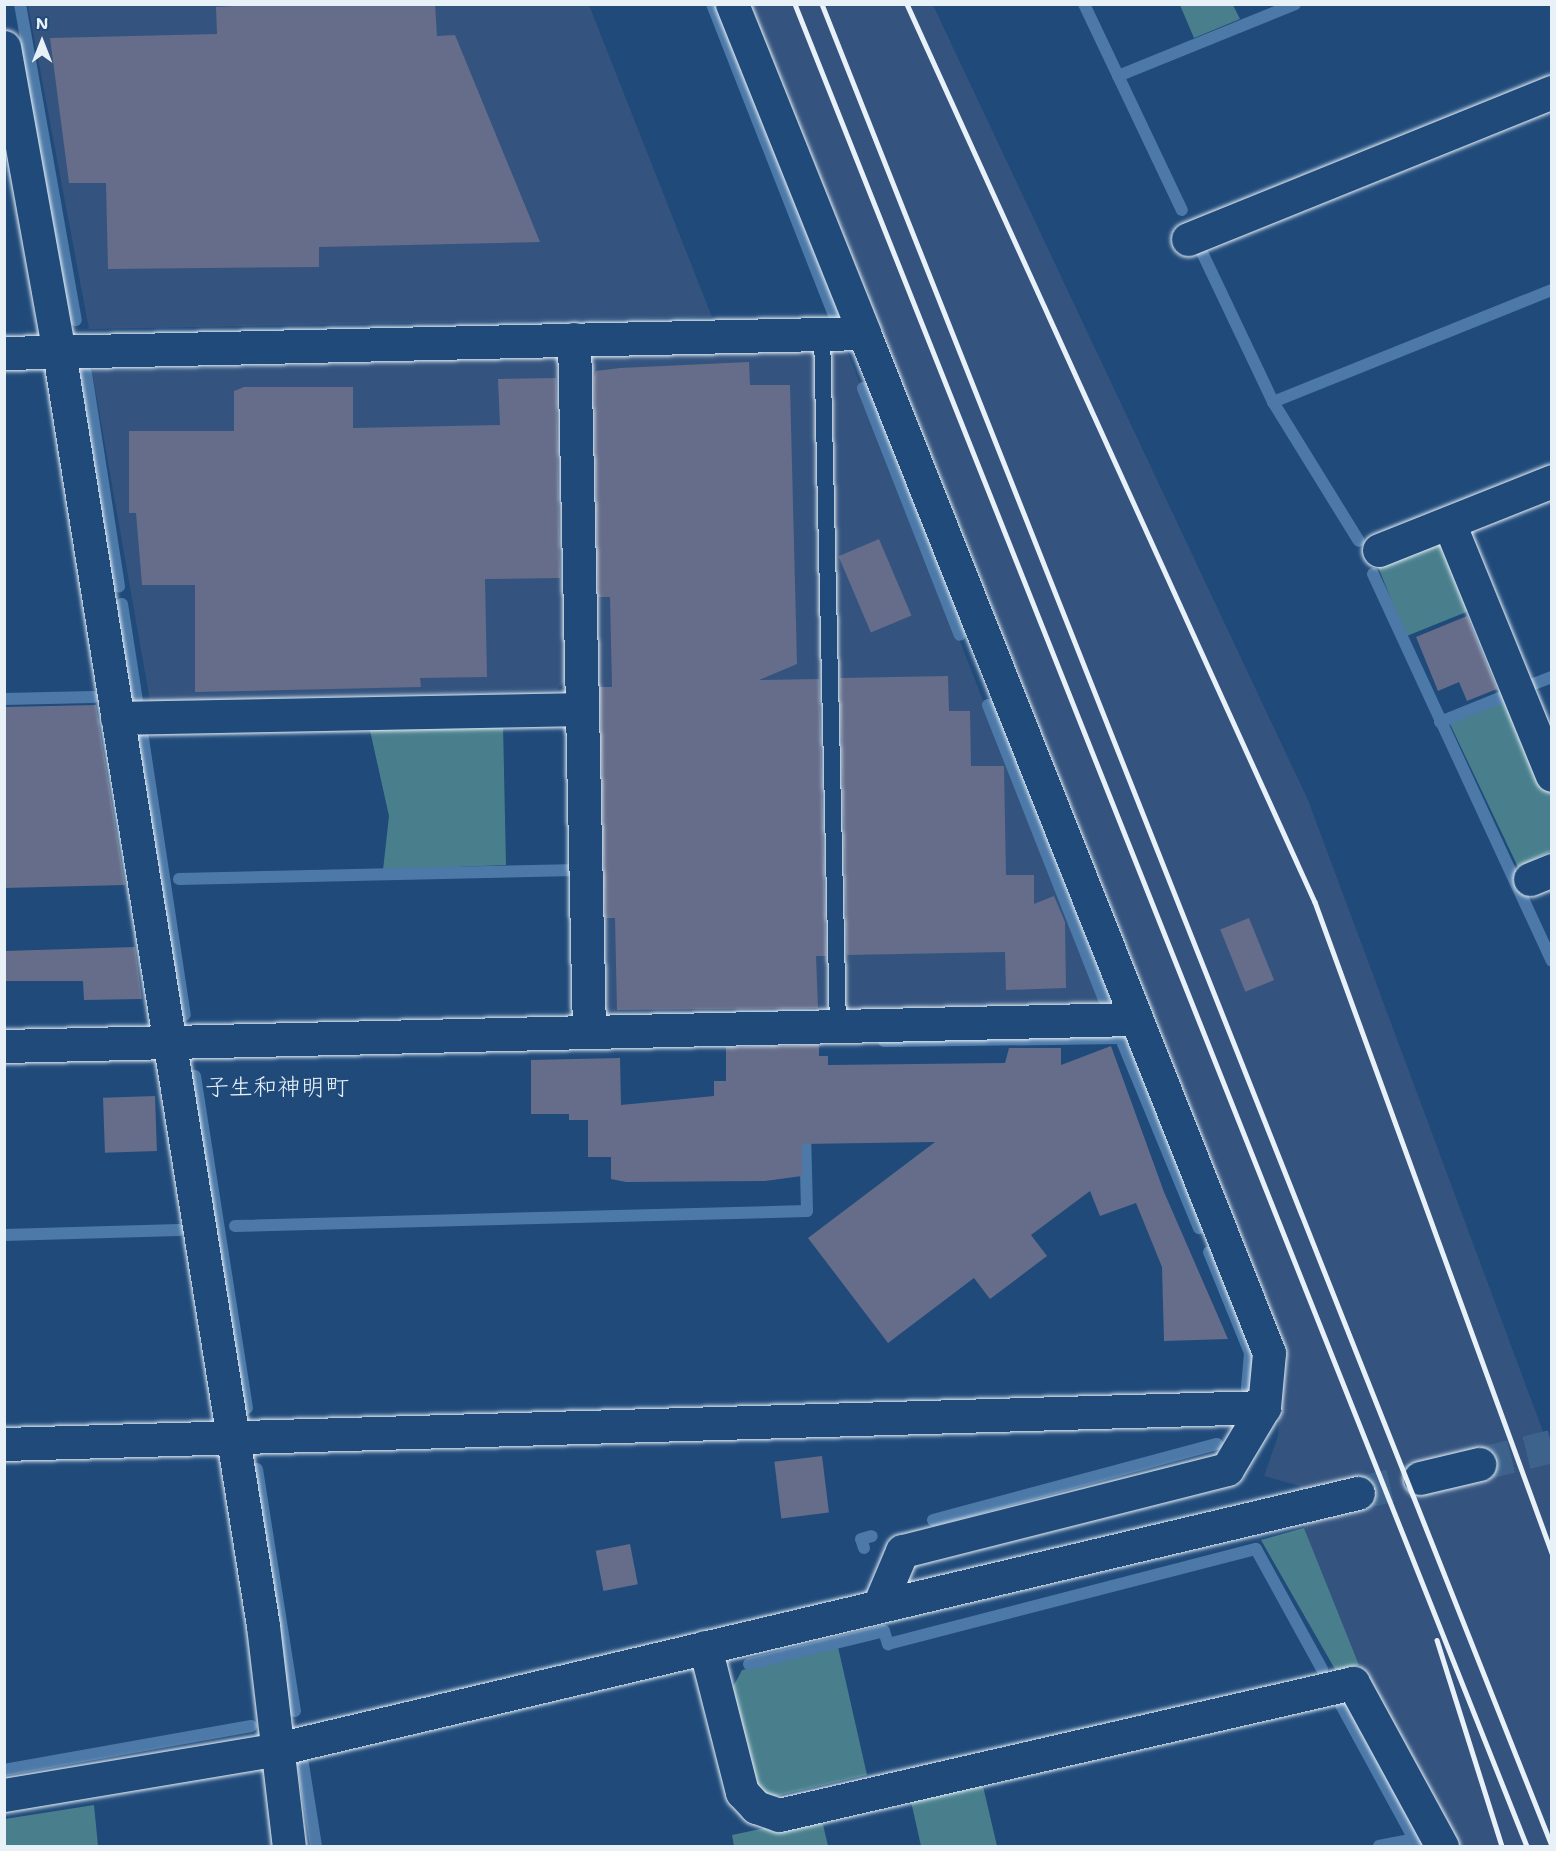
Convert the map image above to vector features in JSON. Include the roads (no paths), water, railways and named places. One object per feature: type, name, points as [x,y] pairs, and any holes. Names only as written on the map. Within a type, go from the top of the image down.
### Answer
[{"type":"street","points":[[732,4],[864,333],[1133,1019],[1269,1353],[1264,1407],[1227,1469],[902,1551],[880,1603]]},
{"type":"street","points":[[4,47],[59,352],[263,1626],[273,1750],[289,1846]]},
{"type":"street","points":[[1188,239],[1551,92]]},
{"type":"street","points":[[4,353],[864,333]]},
{"type":"street","points":[[574,339],[589,1032]]},
{"type":"street","points":[[1379,550],[1551,481]]},
{"type":"street","points":[[1449,523],[1551,775]]},
{"type":"street","points":[[117,718],[582,708]]},
{"type":"street","points":[[4,1046],[1133,1019]]},
{"type":"street","points":[[4,1443],[1264,1407]]},
{"type":"street","points":[[1420,1478],[1479,1464]]},
{"type":"street","points":[[4,1795],[273,1750],[880,1603],[1358,1493]]},
{"type":"street","points":[[705,1647],[742,1792],[756,1807],[779,1815],[1353,1683],[1442,1846]]},
{"type":"lane","points":[[822,333],[838,1026]]},
{"type":"waterway","points":[[20,4],[76,320]]},
{"type":"waterway","points":[[712,4],[833,313]]},
{"type":"waterway","points":[[1084,4],[1182,210]]},
{"type":"waterway","points":[[1118,76],[1295,4]]},
{"type":"waterway","points":[[1199,246],[1273,402],[1359,541]]},
{"type":"waterway","points":[[1273,402],[1552,290]]},
{"type":"waterway","points":[[86,373],[119,586]]},
{"type":"waterway","points":[[863,388],[960,635]]},
{"type":"waterway","points":[[1373,574],[1552,961]]},
{"type":"waterway","points":[[122,604],[137,701]]},
{"type":"waterway","points":[[1526,687],[1552,677]]},
{"type":"waterway","points":[[1440,722],[1507,695]]},
{"type":"waterway","points":[[4,699],[93,697]]},
{"type":"waterway","points":[[988,705],[1104,999]]},
{"type":"waterway","points":[[142,732],[185,1015]]},
{"type":"waterway","points":[[179,879],[578,870]]},
{"type":"waterway","points":[[1119,1034],[1199,1228]]},
{"type":"waterway","points":[[884,1041],[1120,1038]]},
{"type":"waterway","points":[[195,1076],[247,1408]]},
{"type":"waterway","points":[[235,1226],[807,1211],[805,1128]]},
{"type":"waterway","points":[[4,1235],[179,1230]]},
{"type":"waterway","points":[[1209,1252],[1250,1353],[1247,1388]]},
{"type":"waterway","points":[[933,1520],[1217,1444]]},
{"type":"waterway","points":[[257,1469],[295,1711]]},
{"type":"waterway","points":[[864,1548],[861,1539],[872,1536]]},
{"type":"waterway","points":[[749,1664],[884,1631],[888,1644],[1256,1549],[1322,1669]]},
{"type":"waterway","points":[[1341,1705],[1418,1846]]},
{"type":"waterway","points":[[4,1770],[251,1726]]},
{"type":"waterway","points":[[303,1764],[316,1846]]},
{"type":"waterway","points":[[1379,1846],[1415,1839]]},
{"type":"tunnel","points":[[1479,1464],[1552,1446]]},
{"type":"tunnel","points":[[1358,1493],[1420,1478]]},
{"type":"railway","points":[[795,4],[1527,1846]]},
{"type":"railway","points":[[822,4],[1552,1846]]},
{"type":"railway","points":[[907,4],[1315,902],[1552,1553]]},
{"type":"railway","points":[[1437,1640],[1502,1846]]},
{"type":"district","name":"子生和神明町","points":[[277,1088]]}]
